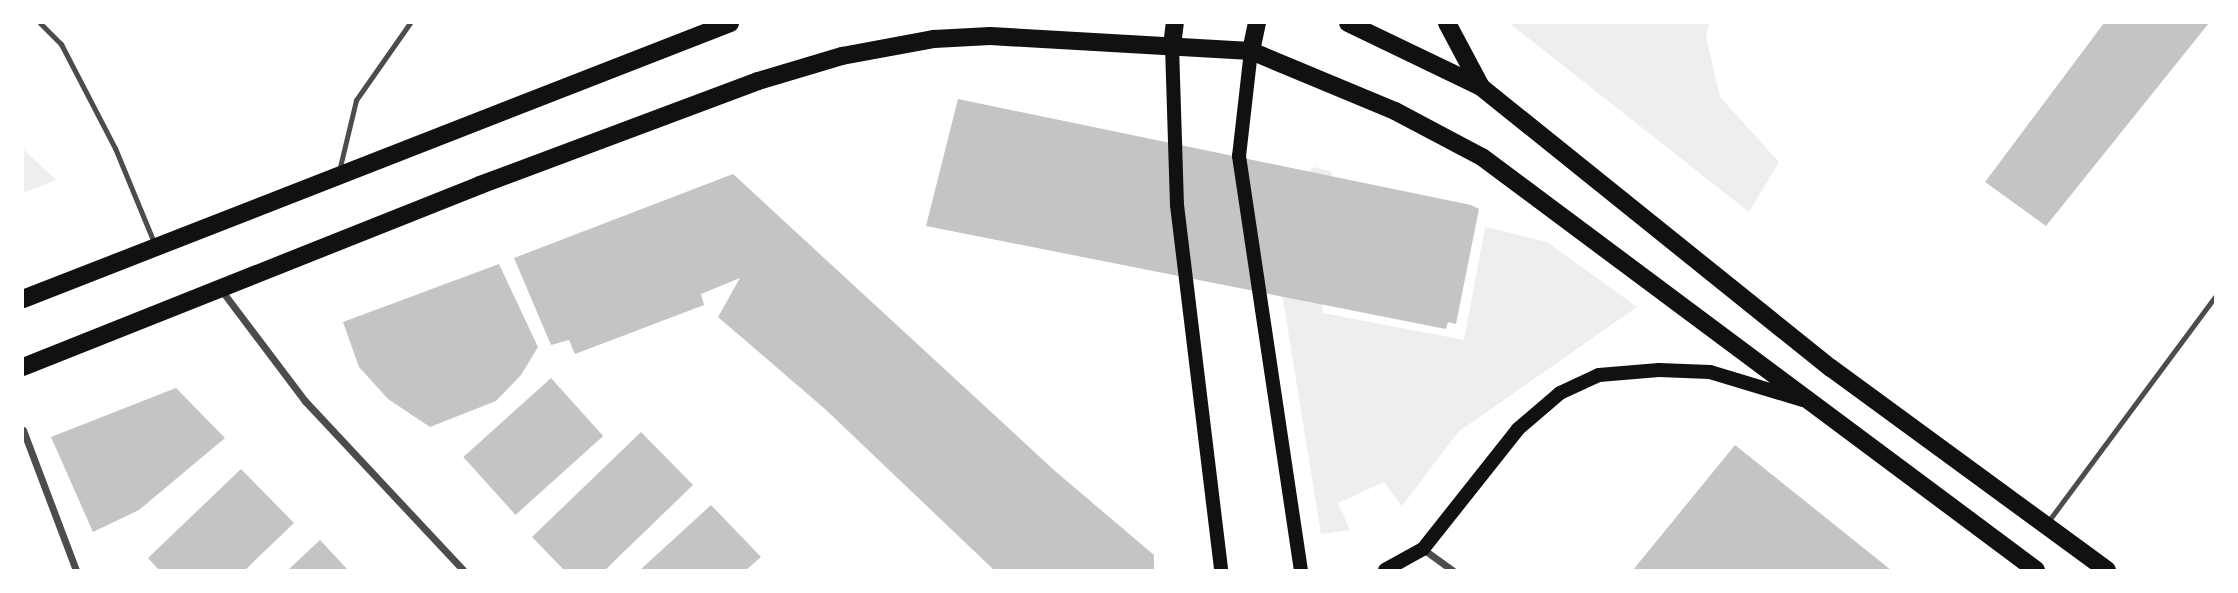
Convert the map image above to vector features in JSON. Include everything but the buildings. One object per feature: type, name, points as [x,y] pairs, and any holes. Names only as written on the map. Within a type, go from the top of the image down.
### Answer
[{"type":"main road","points":[[1175,23],[1172,46],[1177,205],[1221,570]]},
{"type":"main road","points":[[1257,23],[1251,51],[1239,156],[1301,570]]},
{"type":"main road","points":[[1348,23],[1481,87],[1831,368],[2107,570]]},
{"type":"main road","points":[[1447,23],[1481,87]]},
{"type":"main road","points":[[23,299],[724,24]]},
{"type":"main road","points":[[23,367],[222,291],[480,185],[758,81],[842,56],[934,39],[990,36],[1251,51],[1395,111],[1482,157],[2036,570]]},
{"type":"main road","points":[[1385,570],[1423,549],[1518,429],[1560,393],[1599,376],[1658,370],[1710,372],[1805,400]]},
{"type":"street","points":[[222,291],[305,401],[463,570]]},
{"type":"street","points":[[23,430],[76,570]]},
{"type":"street","points":[[1423,549],[1452,570]]},
{"type":"lane","points":[[40,23],[61,44],[103,125],[156,246]]},
{"type":"lane","points":[[338,177],[356,100],[411,23]]},
{"type":"lane","points":[[2045,525],[2215,297]]},
{"type":"shaded area","points":[[1509,23],[1709,23],[1706,37],[1720,97],[1779,162],[1749,212]]},
{"type":"shaded area","points":[[23,149],[56,180],[23,193]]},
{"type":"shaded area","points":[[1315,167],[1332,172],[1320,295],[1323,313],[1464,340],[1485,227],[1547,242],[1637,307],[1458,432],[1402,506],[1384,482],[1338,503],[1350,530],[1321,534],[1272,231],[1278,191]]}]
